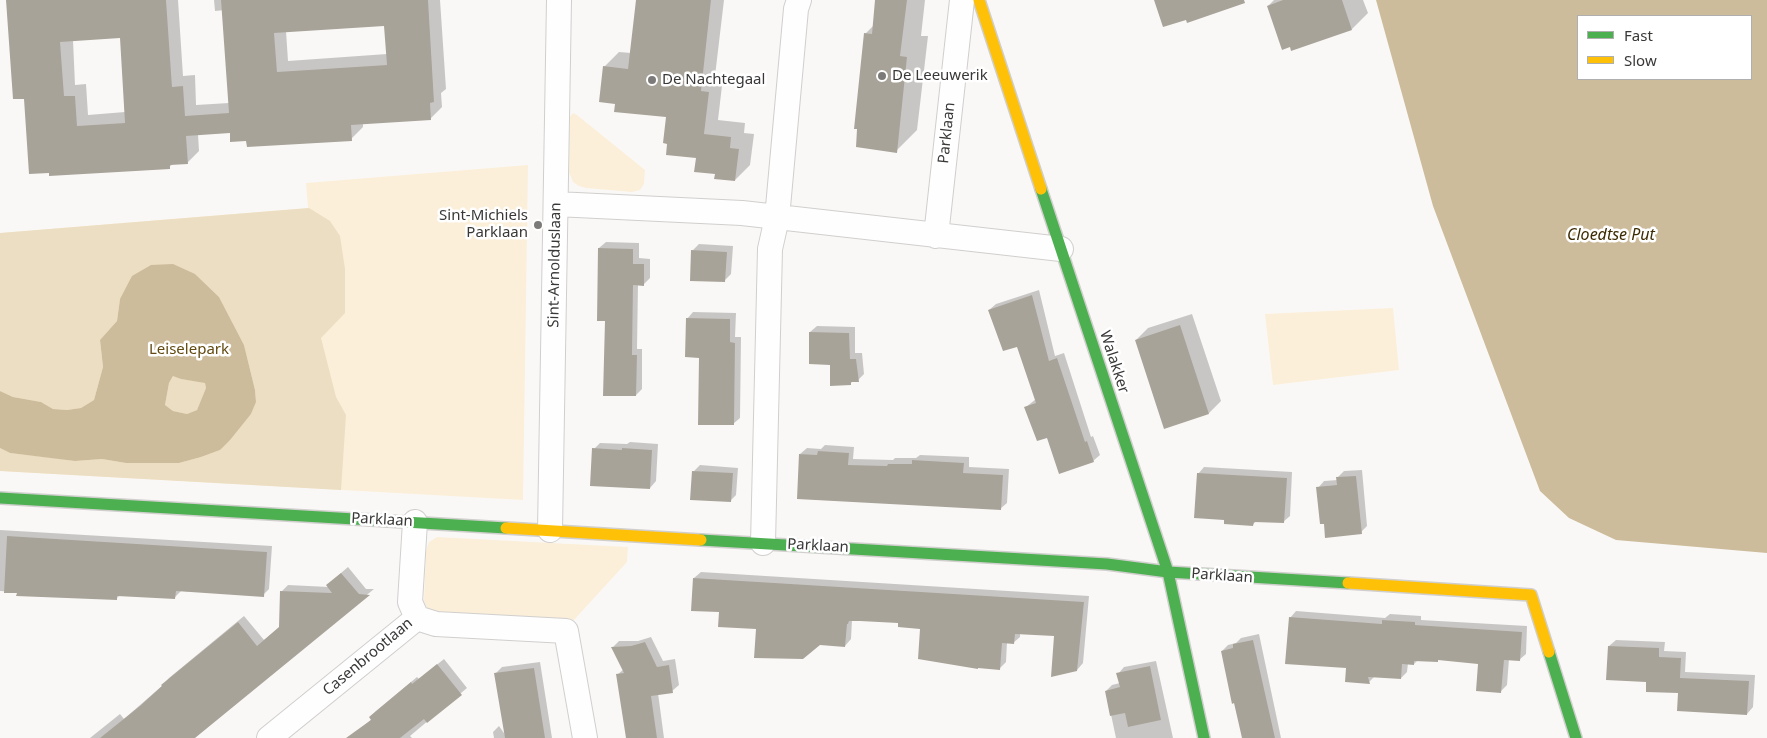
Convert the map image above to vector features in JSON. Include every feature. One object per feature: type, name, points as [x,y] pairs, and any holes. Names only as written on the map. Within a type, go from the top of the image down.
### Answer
[{"type":"street","name":"Sint-Arnolduslaan","points":[[550,530],[559,0]]},
{"type":"street","points":[[763,543],[770,249],[777,218],[796,9],[799,0]]},
{"type":"street","name":"Parklaan","points":[[936,236],[962,0]]},
{"type":"street","name":"Walakker","points":[[979,0],[1168,572],[1204,738]]},
{"type":"street","points":[[556,204],[742,213],[1062,249]]},
{"type":"street","name":"Parklaan","points":[[0,498],[1107,564],[1168,572],[1531,595],[1576,738]]},
{"type":"street","name":"Casenbrootlaan","points":[[269,738],[416,618],[410,602],[415,522]]},
{"type":"street","points":[[416,618],[436,624],[566,631],[585,738]]},
{"type":"green space","points":[[573,113],[645,170],[644,184],[640,190],[632,192],[586,188],[573,182],[569,172],[570,117]]},
{"type":"green space","points":[[528,165],[523,500],[0,471],[0,233],[308,208],[306,183]]},
{"type":"green space","points":[[1393,308],[1399,370],[1273,385],[1265,314]]},
{"type":"green space","points":[[437,537],[628,547],[627,562],[573,621],[439,615],[428,610],[424,601],[426,551],[429,542]]},
{"type":"shaded area","name":"Leiselepark","points":[[309,208],[330,221],[340,236],[345,269],[345,313],[321,338],[336,397],[346,415],[341,490],[0,471],[0,448],[10,453],[75,461],[102,459],[126,463],[179,463],[201,457],[220,450],[251,414],[256,401],[244,345],[219,297],[195,274],[120,299],[117,321],[100,340],[103,367],[94,400],[81,408],[53,409],[41,402],[13,397],[0,391],[0,233]]},
{"type":"shaded area","points":[[174,375],[181,379],[205,382],[206,388],[197,410],[187,414],[173,411],[165,405],[169,383]]},
{"type":"water","name":"Cloedtse Put","points":[[1376,0],[1767,0],[1767,553],[1616,540],[1569,518],[1540,491],[1433,206]]},
{"type":"water","points":[[173,264],[195,274],[219,297],[244,345],[256,402],[251,414],[230,440],[220,450],[179,463],[126,463],[102,459],[75,461],[10,453],[0,448],[0,391],[13,397],[41,402],[53,409],[81,408],[94,400],[103,367],[100,340],[117,321],[120,299],[132,276],[151,265]],"holes":[[[173,376],[205,383],[206,388],[197,410],[187,414],[173,411],[165,405],[169,383]]]},
{"type":"building","points":[[6,0],[166,0],[172,87],[183,86],[185,116],[229,113],[221,0],[428,0],[434,102],[430,103],[431,120],[351,125],[352,141],[247,147],[246,141],[230,142],[230,133],[186,136],[188,164],[170,165],[170,169],[49,176],[49,173],[29,174],[24,99],[13,99]],"holes":[[[384,26],[387,65],[277,72],[274,33]],[[120,38],[125,123],[77,126],[75,96],[64,96],[60,42]]]},
{"type":"building","name":"De Nachtegaal","points":[[636,0],[711,0],[701,91],[709,92],[704,134],[731,137],[730,148],[739,149],[735,181],[714,179],[715,174],[694,172],[696,158],[666,155],[667,144],[663,143],[666,117],[614,112],[615,104],[599,102],[603,66],[628,69]]},
{"type":"building","name":"De Leeuwerik","points":[[875,0],[907,0],[900,56],[907,57],[897,153],[856,147],[857,129],[854,129],[864,33],[872,34]]},
{"type":"building","points":[[1154,0],[1244,0],[1245,3],[1187,23],[1186,20],[1163,27]]},
{"type":"building","points":[[1283,0],[1342,0],[1352,30],[1291,51],[1290,47],[1282,50],[1267,6]]},
{"type":"building","points":[[598,248],[633,249],[633,264],[644,264],[644,286],[633,285],[632,355],[637,355],[636,396],[603,396],[605,321],[597,321]]},
{"type":"building","points":[[691,250],[727,252],[725,282],[690,281]]},
{"type":"building","points":[[1032,295],[1049,361],[1057,358],[1085,442],[1087,441],[1094,462],[1059,474],[1047,438],[1037,441],[1024,407],[1036,403],[1017,347],[1003,351],[988,310]]},
{"type":"building","points":[[686,318],[730,319],[730,342],[735,343],[734,425],[698,425],[699,358],[685,357]]},
{"type":"building","points":[[1180,325],[1209,414],[1164,429],[1135,340]]},
{"type":"building","points":[[809,332],[849,333],[850,359],[856,359],[859,382],[851,382],[851,385],[830,386],[830,365],[809,364]]},
{"type":"building","points":[[592,448],[652,450],[650,489],[590,486]]},
{"type":"building","points":[[818,451],[849,453],[848,465],[887,466],[888,464],[912,464],[912,460],[964,463],[963,473],[1003,475],[1001,510],[797,499],[799,454],[817,455]]},
{"type":"building","points":[[692,471],[733,473],[731,502],[690,500]]},
{"type":"building","points":[[1197,473],[1287,478],[1284,523],[1254,522],[1253,526],[1224,524],[1224,520],[1194,518]]},
{"type":"building","points":[[1356,476],[1362,534],[1325,538],[1324,524],[1320,524],[1316,487],[1337,485],[1336,477]]},
{"type":"building","points":[[7,536],[267,552],[264,597],[176,591],[175,599],[117,596],[117,600],[16,596],[17,593],[4,593]]},
{"type":"building","points":[[341,573],[359,594],[370,595],[195,738],[100,738],[238,622],[257,646],[279,627],[280,591],[332,593],[326,585]]},
{"type":"building","points":[[693,578],[1084,602],[1077,671],[1051,677],[1054,636],[1015,634],[1014,644],[1002,643],[1000,670],[978,669],[918,659],[920,629],[898,627],[898,623],[860,621],[849,621],[847,624],[845,647],[820,645],[803,659],[754,658],[756,629],[718,627],[719,612],[691,611]]},
{"type":"building","points":[[1289,617],[1382,624],[1382,620],[1415,622],[1415,625],[1522,632],[1520,661],[1504,660],[1501,693],[1476,691],[1478,664],[1438,660],[1438,662],[1414,661],[1414,665],[1402,664],[1401,679],[1368,677],[1370,684],[1345,682],[1346,668],[1285,664]]},
{"type":"building","points":[[1253,640],[1275,738],[1242,738],[1234,703],[1232,704],[1221,651],[1233,648],[1233,644]]},
{"type":"building","points":[[645,642],[657,667],[669,665],[673,693],[651,696],[657,738],[626,738],[616,674],[624,673],[611,647],[631,646]]},
{"type":"building","points":[[1608,646],[1659,648],[1659,657],[1681,658],[1680,678],[1749,681],[1747,715],[1677,711],[1678,693],[1646,692],[1646,682],[1606,680]]},
{"type":"building","points":[[437,664],[462,695],[427,723],[424,719],[400,738],[346,738],[371,720],[369,717],[411,682],[412,684]]},
{"type":"building","points":[[1150,666],[1161,720],[1128,727],[1125,713],[1110,716],[1105,691],[1120,687],[1116,673]]},
{"type":"building","points":[[534,668],[545,738],[505,738],[494,673]]},
{"type":"traffic: fast","points":[[1041,189],[1168,572],[1204,738]]},
{"type":"traffic: fast","points":[[0,498],[506,528]]},
{"type":"traffic: fast","points":[[701,540],[1107,564],[1168,572],[1348,583]]},
{"type":"traffic: fast","points":[[1549,652],[1576,738]]},
{"type":"traffic: slow","points":[[979,0],[1041,189]]},
{"type":"traffic: slow","points":[[506,528],[701,540]]},
{"type":"traffic: slow","points":[[1348,583],[1531,595],[1549,652]]},
{"type":"place","name":"De Leeuwerik","points":[[882,76]]},
{"type":"place","name":"De Nachtegaal","points":[[652,80]]},
{"type":"place","name":"Sint-Michiels Parklaan","points":[[538,225]]}]
